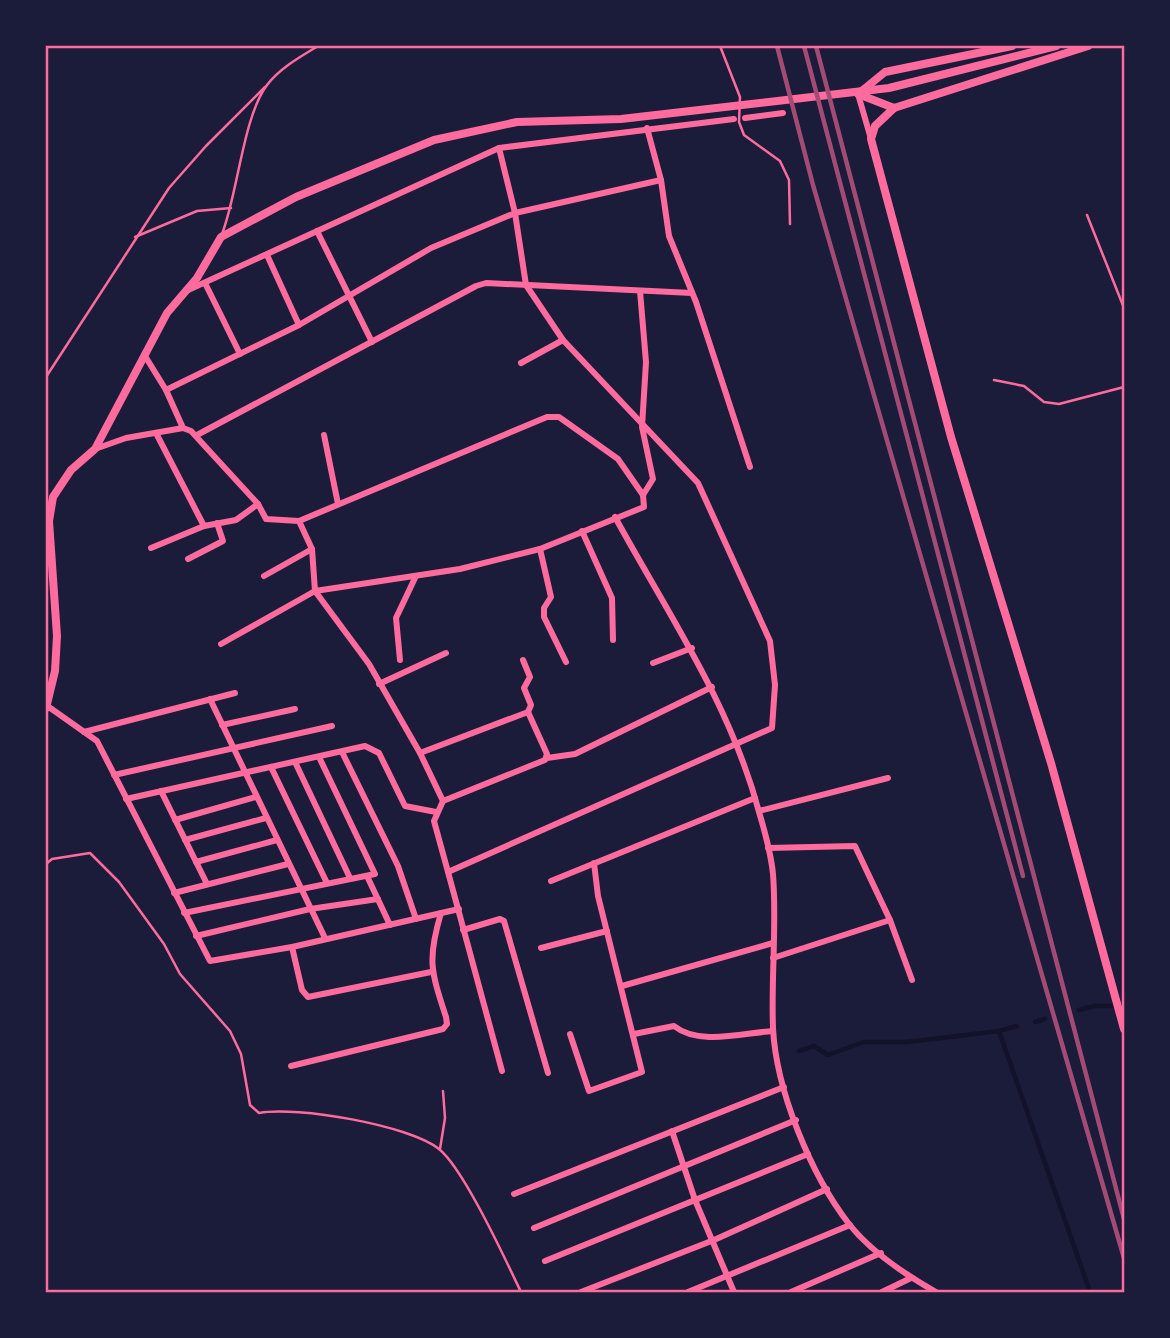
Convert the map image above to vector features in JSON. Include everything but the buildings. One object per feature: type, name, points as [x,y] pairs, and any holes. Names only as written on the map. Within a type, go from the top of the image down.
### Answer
[{"type":"street","points":[[858,94],[885,72],[1012,46]]},
{"type":"street","points":[[460,909],[292,947],[213,962],[208,960],[97,741],[46,706],[55,671],[57,636],[49,521],[52,497],[71,470],[95,449],[167,313],[197,278],[221,237],[296,197],[434,140],[517,122],[621,119],[889,89],[1056,46]]},
{"type":"street","points":[[871,139],[875,126],[894,107],[1088,46]]},
{"type":"street","points":[[858,94],[869,101],[894,107]]},
{"type":"street","points":[[858,94],[951,437],[1051,763],[1125,1029]]},
{"type":"street","points":[[185,292],[499,148],[783,113]]},
{"type":"street","points":[[647,128],[662,180],[669,236],[692,293],[750,467]]},
{"type":"street","points":[[448,872],[738,746],[772,728],[775,685],[770,641],[698,483],[672,452],[642,426],[563,340],[526,285],[515,213],[499,148]]},
{"type":"street","points":[[166,390],[299,325],[431,248],[515,213],[662,180]]},
{"type":"street","points":[[317,231],[372,342]]},
{"type":"street","points":[[267,256],[299,325]]},
{"type":"street","points":[[205,283],[240,354]]},
{"type":"street","points":[[197,435],[486,283],[692,293]]},
{"type":"street","points":[[640,290],[646,362],[642,426],[653,479],[643,495]]},
{"type":"street","points":[[521,363],[563,340]]},
{"type":"street","points":[[145,355],[166,390],[183,428]]},
{"type":"street","points":[[95,449],[183,428],[197,435],[258,504],[267,519],[299,521],[547,417],[559,418],[618,459],[643,495],[644,507],[540,549],[415,578],[368,580],[315,591],[221,644]]},
{"type":"street","points":[[156,433],[204,526]]},
{"type":"street","points":[[324,435],[338,504]]},
{"type":"street","points":[[151,548],[204,526],[236,520],[258,504]]},
{"type":"street","points":[[615,517],[712,687],[738,746],[759,811],[773,873],[773,1031],[784,1087],[808,1154],[850,1225],[911,1278],[936,1293]]},
{"type":"street","points":[[299,521],[312,549],[315,591],[369,664],[420,753],[443,801]]},
{"type":"street","points":[[188,559],[223,541],[217,523]]},
{"type":"street","points":[[582,531],[612,598],[613,640]]},
{"type":"street","points":[[264,576],[312,549]]},
{"type":"street","points":[[540,549],[551,597],[544,608],[544,617],[566,662]]},
{"type":"street","points":[[400,660],[396,618],[415,578]]},
{"type":"street","points":[[653,663],[692,648]]},
{"type":"street","points":[[379,684],[446,653]]},
{"type":"street","points":[[420,753],[528,712],[531,707],[524,688],[530,677],[523,660]]},
{"type":"street","points":[[502,1071],[434,821],[436,812],[443,801],[547,758],[575,754],[712,687]]},
{"type":"street","points":[[84,733],[235,693]]},
{"type":"street","points":[[211,699],[299,888],[326,938]]},
{"type":"street","points":[[222,725],[295,709]]},
{"type":"street","points":[[528,712],[547,758]]},
{"type":"street","points":[[114,775],[332,726]]},
{"type":"street","points":[[126,799],[365,746],[374,748],[405,806],[436,812]]},
{"type":"street","points":[[342,752],[398,866],[416,919]]},
{"type":"street","points":[[184,913],[375,874],[319,757]]},
{"type":"street","points":[[295,762],[350,878]]},
{"type":"street","points":[[271,767],[327,883]]},
{"type":"street","points":[[759,811],[888,778]]},
{"type":"street","points":[[161,791],[207,884]]},
{"type":"street","points":[[175,820],[256,797]]},
{"type":"street","points":[[551,881],[755,798]]},
{"type":"street","points":[[185,840],[266,818]]},
{"type":"street","points":[[196,862],[277,840]]},
{"type":"street","points":[[768,848],[855,846],[890,920],[912,980]]},
{"type":"street","points":[[570,1034],[587,1088],[592,1093],[642,1072],[607,931],[594,863]]},
{"type":"street","points":[[174,892],[288,864]]},
{"type":"street","points":[[367,876],[390,925]]},
{"type":"street","points":[[196,936],[310,909],[378,899]]},
{"type":"street","points":[[291,1066],[443,1029],[447,1024],[446,1017],[431,972],[432,943],[441,913]]},
{"type":"street","points":[[463,930],[500,919],[504,921],[548,1073]]},
{"type":"street","points":[[773,958],[890,920]]},
{"type":"street","points":[[541,948],[607,931]]},
{"type":"street","points":[[622,986],[773,943]]},
{"type":"street","points":[[292,947],[302,990],[308,997],[431,972]]},
{"type":"street","points":[[634,1034],[674,1026],[683,1034],[698,1037],[773,1031]]},
{"type":"street","points":[[514,1194],[784,1087]]},
{"type":"street","points":[[534,1228],[796,1120]]},
{"type":"street","points":[[672,1131],[695,1200],[734,1293]]},
{"type":"street","points":[[545,1261],[808,1154]]},
{"type":"street","points":[[582,1293],[714,1240],[827,1189]]},
{"type":"street","points":[[688,1293],[850,1225]]},
{"type":"street","points":[[791,1293],[881,1253]]},
{"type":"street","points":[[882,1293],[911,1278]]},
{"type":"lane","points":[[46,377],[135,237],[186,167],[278,73],[318,46]]},
{"type":"lane","points":[[720,46],[740,97],[739,119],[744,135],[780,161],[789,180],[790,224]]},
{"type":"lane","points":[[221,237],[232,208],[255,110],[265,87]]},
{"type":"lane","points":[[135,237],[197,211],[232,208]]},
{"type":"lane","points":[[1087,215],[1125,308]]},
{"type":"lane","points":[[994,380],[1024,386],[1044,402],[1059,404],[1125,387]]},
{"type":"lane","points":[[46,864],[52,859],[90,853],[119,882],[164,944],[180,974],[230,1031],[241,1054],[250,1105],[258,1113],[279,1109],[353,1120],[420,1140],[440,1149],[462,1178],[521,1293]]},
{"type":"lane","points":[[440,1149],[444,1118],[443,1091]]},
{"type":"waterway","points":[[1079,1010],[1095,1006],[1124,1006]]},
{"type":"waterway","points":[[1035,1022],[1045,1019]]},
{"type":"waterway","points":[[1017,1026],[999,1031],[1090,1292]]},
{"type":"waterway","points":[[799,1051],[814,1046],[828,1055],[864,1042],[907,1042],[999,1031]]},
{"type":"railway","points":[[777,46],[813,185],[1124,1258]]},
{"type":"railway","points":[[804,46],[1023,876]]},
{"type":"railway","points":[[816,46],[1124,1219]]}]
